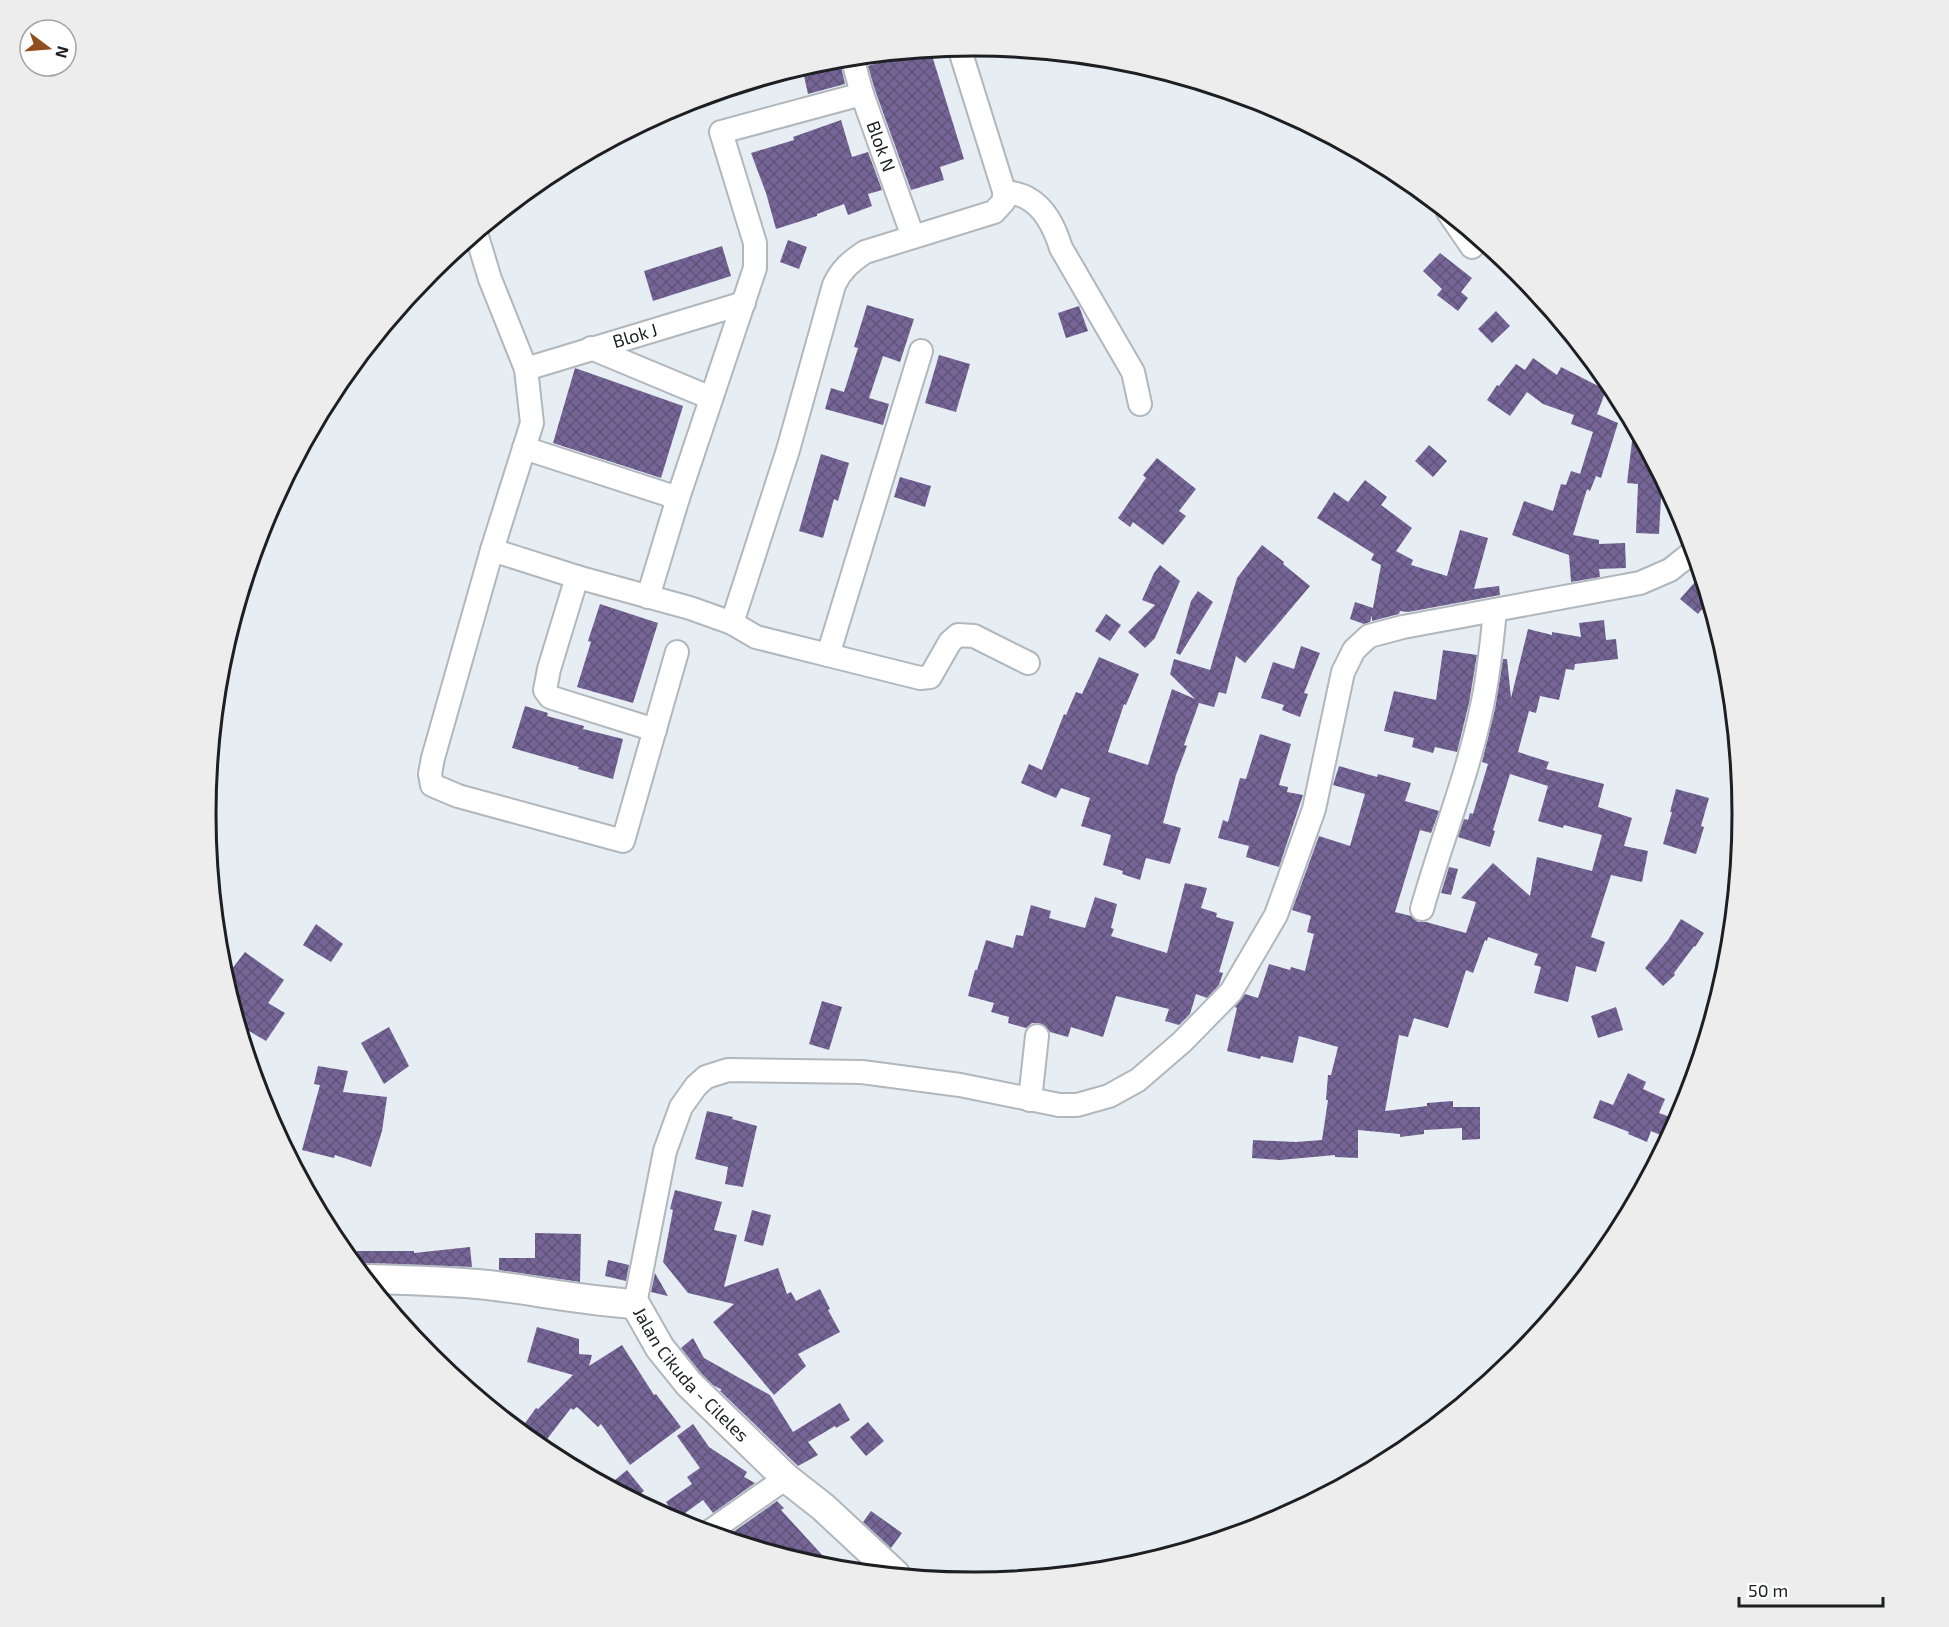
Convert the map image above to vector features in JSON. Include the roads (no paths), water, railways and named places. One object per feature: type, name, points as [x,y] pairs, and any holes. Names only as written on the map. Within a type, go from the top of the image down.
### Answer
[{"type":"street","points":[[732,623],[789,450],[834,285],[839,274],[847,264],[865,252],[994,212],[1004,201],[1004,191],[962,56]]},
{"type":"street","name":"Blok N","points":[[854,66],[862,94],[913,237]]},
{"type":"street","points":[[648,597],[678,498],[755,268],[755,243],[721,132],[862,94]]},
{"type":"street","points":[[1004,191],[1027,198],[1045,213],[1056,231],[1061,248],[1133,372],[1140,404]]},
{"type":"street","points":[[1463,235],[1472,248]]},
{"type":"street","points":[[478,241],[490,279],[526,369],[532,423],[492,550],[433,758],[429,774],[432,785],[458,796],[623,841],[676,652]]},
{"type":"street","name":"Blok J","points":[[526,369],[744,303]]},
{"type":"street","points":[[591,348],[711,398]]},
{"type":"street","points":[[828,655],[921,351]]},
{"type":"street","points":[[524,448],[678,498]]},
{"type":"street","points":[[492,550],[690,608],[732,623],[756,637],[920,678],[930,677],[950,642],[958,635],[974,636],[1028,663]]},
{"type":"street","points":[[635,1304],[664,1150],[681,1107],[696,1086],[706,1077],[728,1070],[862,1072],[960,1085],[1059,1105],[1077,1105],[1110,1096],[1138,1080],[1182,1042],[1231,992],[1276,915],[1314,809],[1343,672],[1354,650],[1369,636],[1403,627],[1640,583],[1670,570],[1687,556]]},
{"type":"street","points":[[578,577],[549,669],[545,690],[550,697],[655,730]]},
{"type":"street","points":[[1422,909],[1450,822],[1482,707],[1490,662],[1495,610]]},
{"type":"street","points":[[1030,1100],[1038,1036]]},
{"type":"street","name":"Jalan Cikuda - Cileles","points":[[377,1279],[485,1285],[588,1301],[635,1304],[660,1348],[689,1384],[786,1478],[823,1507],[887,1566]]},
{"type":"street","points":[[717,1526],[786,1478]]}]
